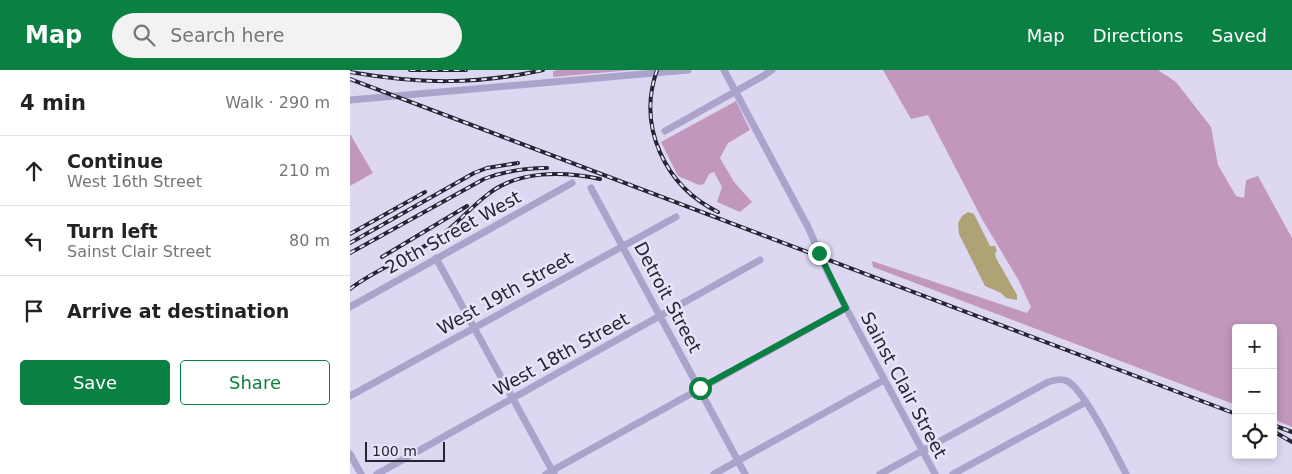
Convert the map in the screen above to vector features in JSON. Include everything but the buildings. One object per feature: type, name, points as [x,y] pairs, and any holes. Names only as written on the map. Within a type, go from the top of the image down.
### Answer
[{"type":"street","points":[[350,100],[688,70]]},
{"type":"street","name":"Sainst Clair Street","points":[[724,70],[808,227],[846,308],[935,474]]},
{"type":"street","points":[[665,131],[772,70]]},
{"type":"street","name":"20th Street West","points":[[350,307],[572,183]]},
{"type":"street","name":"Detroit Street","points":[[591,188],[745,474]]},
{"type":"street","name":"West 19th Street","points":[[350,396],[676,217]]},
{"type":"street","points":[[436,258],[551,473],[846,308]]},
{"type":"street","name":"West 18th Street","points":[[377,474],[760,260]]},
{"type":"street","points":[[880,474],[1048,382],[1060,379],[1066,380],[1073,385],[1086,402],[1125,474]]},
{"type":"street","points":[[714,474],[884,380]]},
{"type":"street","points":[[953,474],[1086,402]]},
{"type":"street","points":[[350,454],[361,474]]},
{"type":"shaded area","points":[[632,70],[553,77],[553,71]]},
{"type":"shaded area","points":[[883,70],[1158,70],[1176,82],[1211,127],[1218,165],[1236,196],[1244,198],[1246,180],[1258,176],[1292,238],[1292,427],[1277,421],[1277,324],[1232,324],[1232,403],[873,267],[872,261],[1027,313],[1031,307],[1019,281],[982,219],[928,115],[911,119]]},
{"type":"shaded area","points":[[736,101],[750,130],[728,143],[720,158],[734,182],[752,202],[740,212],[717,202],[722,187],[714,172],[709,174],[704,184],[699,185],[678,176],[661,142]]},
{"type":"shaded area","points":[[350,134],[373,173],[350,186]]},
{"type":"shaded area","points":[[968,212],[974,214],[990,246],[995,246],[997,251],[995,253],[996,258],[1017,295],[1017,300],[1006,298],[1001,293],[985,286],[959,234],[958,223],[962,216]]},
{"type":"railway","points":[[410,70],[466,70]]},
{"type":"railway","points":[[350,72],[399,79],[446,81],[494,78],[543,70]]},
{"type":"railway","points":[[657,70],[652,91],[651,113],[660,153],[670,171],[683,187],[699,201],[718,212]]},
{"type":"railway","points":[[350,79],[1232,412]]},
{"type":"railway","points":[[350,243],[474,173],[487,168],[518,163]]},
{"type":"railway","points":[[350,253],[484,179],[515,170],[547,168]]},
{"type":"railway","points":[[350,289],[439,237],[475,205],[499,187],[513,181],[541,175],[586,176],[600,179]]},
{"type":"railway","points":[[350,234],[425,192]]},
{"type":"railway","points":[[382,257],[467,206]]},
{"type":"railway","points":[[1277,426],[1292,432]]},
{"type":"railway","points":[[1277,433],[1292,442]]},
{"type":"route","points":[[700,388],[846,308],[819,253]]}]
